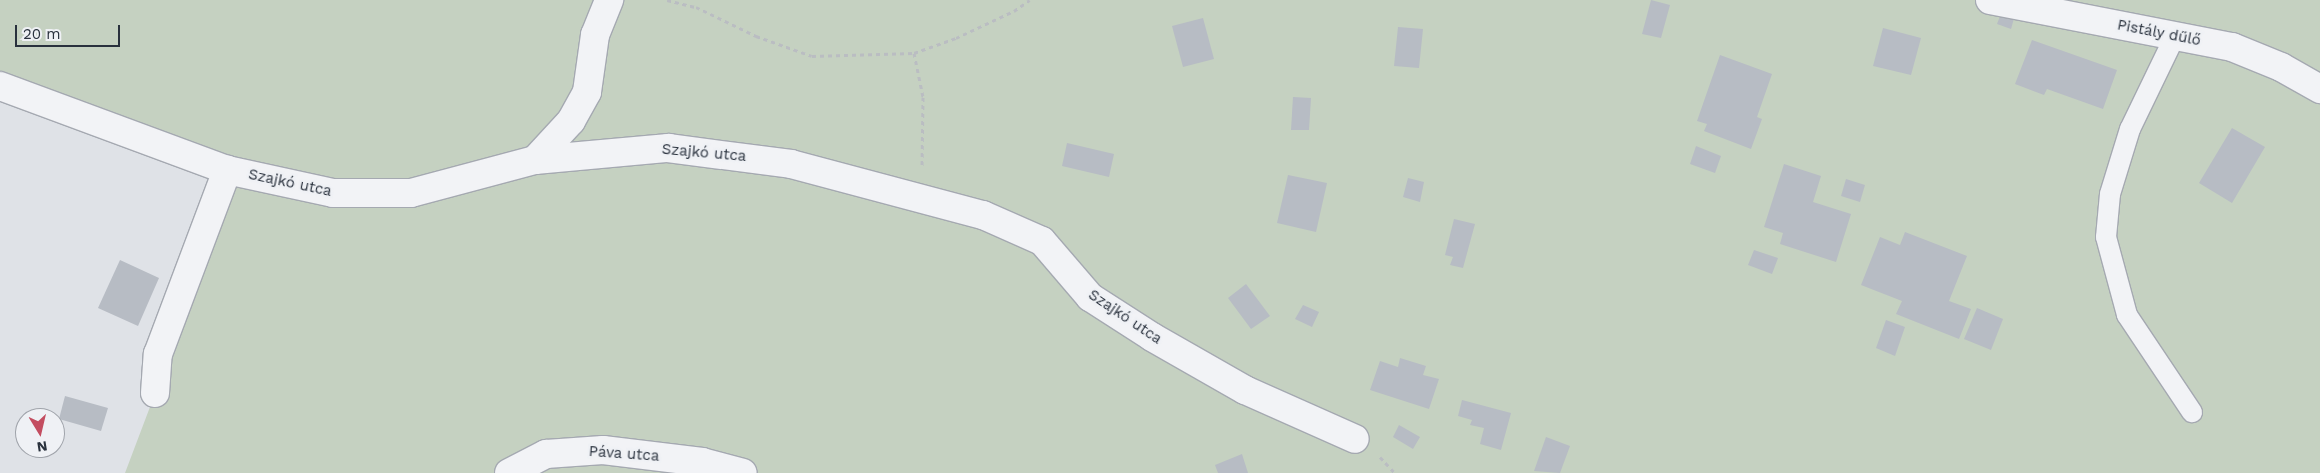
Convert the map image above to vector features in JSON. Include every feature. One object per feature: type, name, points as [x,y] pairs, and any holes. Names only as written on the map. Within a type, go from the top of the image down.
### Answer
[{"type":"street","points":[[535,160],[571,122],[587,92],[595,34],[609,0]]},
{"type":"street","name":"Pistály dűlő","points":[[1990,0],[2232,47],[2281,67],[2320,89]]},
{"type":"street","name":"Szajkó utca","points":[[0,86],[227,170],[333,193],[410,193],[535,160],[677,148],[791,164],[983,214],[1042,241],[1090,297],[1152,337],[1245,390],[1355,439]]},
{"type":"street","points":[[155,393],[158,354],[227,170]]},
{"type":"street","name":"Páva utca","points":[[509,473],[546,454],[603,450],[702,462],[743,473]]},
{"type":"lane","points":[[2175,36],[2130,129],[2110,194],[2106,237],[2127,315],[2192,412]]},
{"type":"path","points":[[667,0],[696,7],[756,36],[812,56],[914,53],[956,38],[1014,11],[1030,0]]},
{"type":"path","points":[[912,196],[924,157],[923,97],[914,53]]},
{"type":"green space","points":[[0,0],[2320,0],[2320,473],[125,473],[240,169],[0,84]]},
{"type":"building","points":[[1651,0],[1670,5],[1661,38],[1642,34]]},
{"type":"building","points":[[2002,11],[2015,15],[2011,29],[1997,24]]},
{"type":"building","points":[[1203,18],[1214,59],[1183,67],[1172,26]]},
{"type":"building","points":[[1398,27],[1423,29],[1419,68],[1394,66]]},
{"type":"building","points":[[1883,28],[1921,38],[1911,75],[1873,66]]},
{"type":"building","points":[[2032,40],[2117,70],[2103,109],[2047,89],[2044,95],[2015,84]]},
{"type":"building","points":[[1720,55],[1772,74],[1757,117],[1762,119],[1751,149],[1704,131],[1707,124],[1697,121]]},
{"type":"building","points":[[1293,97],[1311,98],[1309,130],[1291,130]]},
{"type":"building","points":[[2232,128],[2265,147],[2232,203],[2199,183]]},
{"type":"building","points":[[1067,143],[1114,154],[1109,177],[1062,166]]},
{"type":"building","points":[[1696,146],[1721,156],[1715,173],[1690,164]]},
{"type":"building","points":[[1784,164],[1821,176],[1813,202],[1851,214],[1836,262],[1780,244],[1783,233],[1764,227]]},
{"type":"building","points":[[1288,175],[1327,183],[1316,232],[1277,223]]},
{"type":"building","points":[[1408,178],[1424,182],[1420,202],[1403,197]]},
{"type":"building","points":[[1846,179],[1865,185],[1860,202],[1841,196]]},
{"type":"building","points":[[1454,219],[1475,224],[1463,268],[1450,265],[1453,257],[1445,255]]},
{"type":"building","points":[[1905,232],[1967,256],[1949,301],[1971,309],[1959,339],[1896,314],[1902,301],[1861,285],[1880,237],[1900,245]]},
{"type":"building","points":[[1754,250],[1778,258],[1772,274],[1748,265]]},
{"type":"building","points":[[120,260],[159,278],[138,326],[98,308]]},
{"type":"building","points":[[1246,284],[1270,316],[1251,329],[1228,298]]},
{"type":"building","points":[[1303,305],[1319,312],[1312,327],[1295,319]]},
{"type":"building","points":[[1977,308],[2003,319],[1991,350],[1964,339]]},
{"type":"building","points":[[1886,320],[1905,327],[1895,356],[1876,348]]},
{"type":"building","points":[[1400,358],[1426,366],[1423,375],[1439,379],[1429,409],[1370,390],[1380,361],[1398,367]]},
{"type":"building","points":[[65,396],[108,408],[101,431],[65,421],[65,408],[62,408]]},
{"type":"building","points":[[1462,400],[1511,413],[1501,450],[1480,444],[1484,428],[1470,425],[1472,420],[1458,416]]},
{"type":"building","points":[[1399,425],[1420,437],[1413,449],[1393,437]]},
{"type":"building","points":[[1546,437],[1570,446],[1560,473],[1534,471]]},
{"type":"building","points":[[1242,454],[1248,473],[1218,473],[1215,465]]}]
